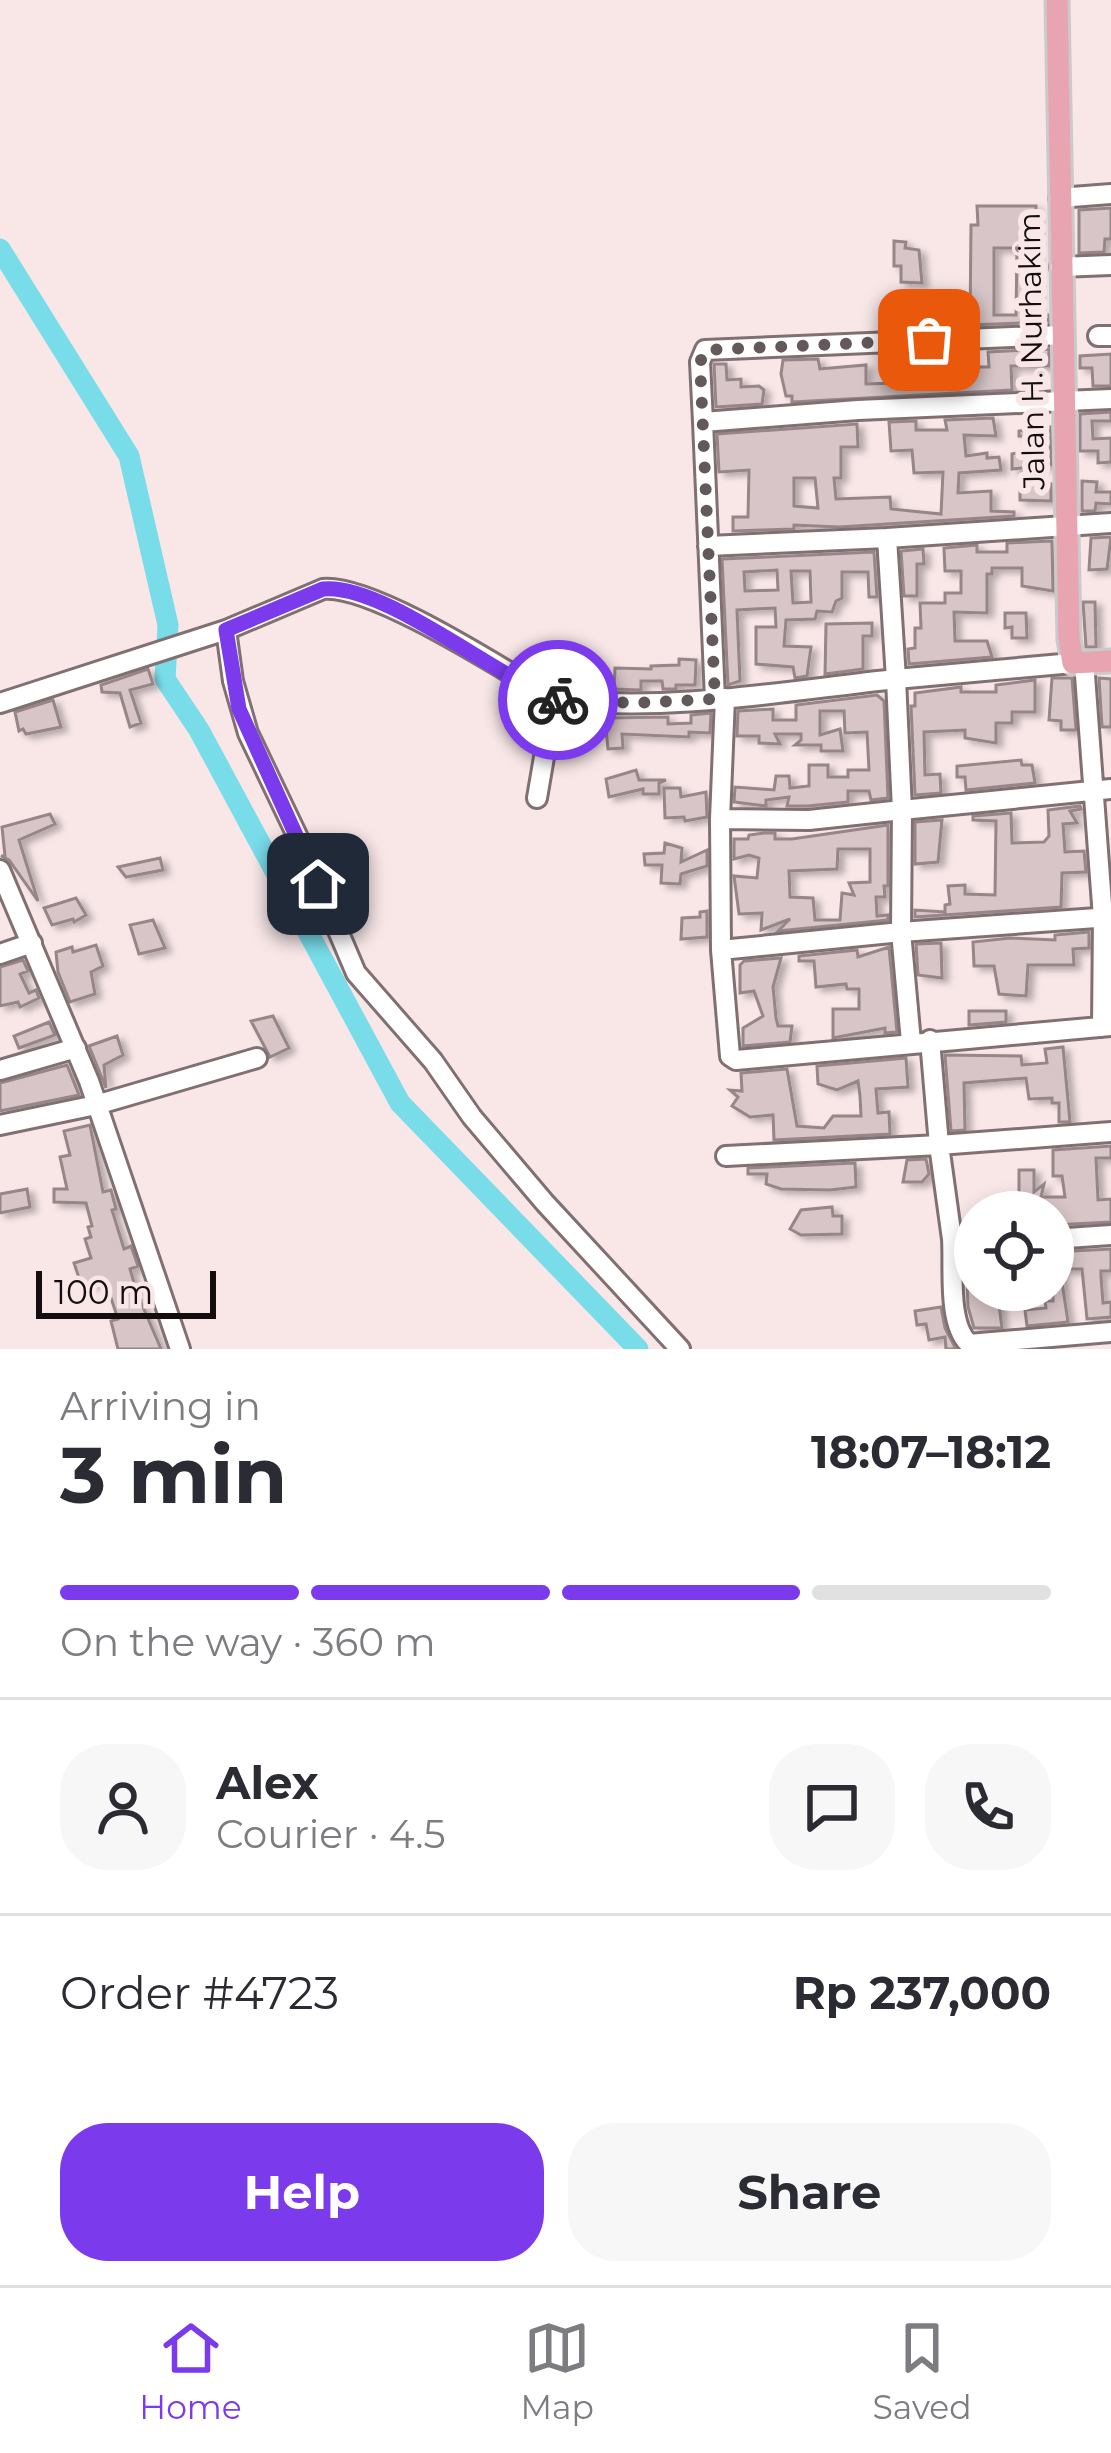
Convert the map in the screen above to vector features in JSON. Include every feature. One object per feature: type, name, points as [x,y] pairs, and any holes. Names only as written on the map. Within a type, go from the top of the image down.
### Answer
[{"type":"main road","name":"Jalan H. Nurhakim","points":[[1057,0],[1065,525],[1069,640],[1078,663]]},
{"type":"main road","points":[[1078,663],[1111,661]]},
{"type":"street","points":[[1059,198],[1111,194]]},
{"type":"street","points":[[1060,267],[1111,265]]},
{"type":"street","points":[[0,703],[226,630],[323,589],[338,588],[373,600],[449,639],[554,699],[635,703],[720,699],[1078,663],[1103,790],[1106,1027],[732,1058],[722,950],[720,699],[700,362],[706,350],[1062,335]]},
{"type":"street","points":[[703,422],[1111,399]]},
{"type":"street","points":[[708,546],[1111,523]]},
{"type":"street","points":[[886,538],[902,810],[901,932],[939,1144],[961,1336],[971,1346],[1111,1332]]},
{"type":"street","points":[[226,630],[244,721],[356,973],[433,1061],[472,1117],[680,1349]]},
{"type":"street","points":[[537,798],[554,699]]},
{"type":"street","points":[[720,819],[809,820],[1103,790]]},
{"type":"street","points":[[0,870],[76,1048],[180,1349]]},
{"type":"street","points":[[722,950],[1107,918]]},
{"type":"street","points":[[0,954],[32,944]]},
{"type":"street","points":[[0,1070],[76,1048]]},
{"type":"street","points":[[0,1125],[96,1105],[257,1058]]},
{"type":"street","points":[[726,1156],[1111,1132]]},
{"type":"street","points":[[1074,1238],[1111,1235]]},
{"type":"building","points":[[977,206],[1036,206],[1037,315],[1048,315],[1048,322],[970,325],[971,225],[978,225]],"holes":[[[994,248],[1017,248],[1016,315],[994,315]]]},
{"type":"building","points":[[1111,208],[1111,239],[1105,239],[1104,252],[1079,253],[1079,210]]},
{"type":"building","points":[[894,241],[919,250],[922,283],[901,282],[901,266],[894,266]]},
{"type":"building","points":[[1049,349],[1049,366],[1011,366],[1012,390],[792,402],[781,374],[783,360],[818,359],[820,369],[866,365],[866,384],[894,383],[894,368],[945,365],[946,384],[965,385],[965,367],[989,367],[988,352]]},
{"type":"building","points":[[1111,354],[1111,386],[1093,386],[1092,368],[1080,368],[1080,356]]},
{"type":"building","points":[[714,364],[726,364],[727,380],[741,379],[741,387],[764,390],[762,404],[716,407]]},
{"type":"building","points":[[1111,412],[1111,421],[1092,421],[1093,439],[1111,438],[1111,462],[1098,463],[1098,451],[1080,451],[1080,414]]},
{"type":"building","points":[[993,418],[996,436],[964,435],[966,456],[987,453],[987,458],[999,457],[1001,470],[959,473],[958,493],[991,491],[991,511],[1014,512],[1014,516],[733,531],[733,517],[748,517],[749,470],[719,472],[717,434],[857,424],[858,447],[841,447],[841,478],[834,478],[836,499],[890,497],[891,509],[941,514],[943,472],[914,473],[912,450],[891,451],[889,422],[916,421],[916,430],[947,430],[945,420]],"holes":[[[794,478],[815,478],[818,508],[794,506]]]},
{"type":"building","points":[[1050,427],[1051,465],[1012,469],[1012,454],[1047,446],[1046,437],[1019,436],[1019,431]]},
{"type":"building","points":[[1082,481],[1097,482],[1096,492],[1111,492],[1111,504],[1096,503],[1095,511],[1082,511]]},
{"type":"building","points":[[1020,482],[1051,484],[1051,501],[1020,500]]},
{"type":"building","points":[[1111,537],[1107,569],[1089,570],[1091,538]]},
{"type":"building","points":[[1052,541],[1053,591],[1022,586],[1022,568],[992,568],[992,574],[987,574],[987,613],[954,612],[955,641],[987,641],[992,657],[909,664],[915,628],[921,628],[920,603],[945,603],[945,593],[961,593],[961,571],[945,571],[944,548],[977,545],[977,552],[1007,552],[1007,543]]},
{"type":"building","points":[[923,549],[924,564],[917,564],[917,596],[904,596],[901,551]]},
{"type":"building","points":[[874,552],[877,597],[869,597],[868,572],[842,572],[842,598],[832,612],[817,611],[815,619],[786,620],[784,646],[811,647],[807,676],[795,678],[793,667],[756,664],[756,627],[776,627],[775,608],[737,610],[740,681],[728,685],[722,559]],"holes":[[[777,570],[778,590],[745,591],[744,572]],[[791,571],[810,571],[811,602],[793,603]]]},
{"type":"building","points":[[1083,602],[1095,602],[1096,647],[1086,647]]},
{"type":"building","points":[[1005,613],[1026,613],[1027,638],[1012,638],[1012,627],[1005,628]]},
{"type":"building","points":[[872,623],[872,636],[863,636],[863,669],[825,674],[826,624]]},
{"type":"building","points":[[679,659],[696,660],[695,685],[663,689],[662,681],[641,681],[641,690],[614,689],[615,668],[651,669],[679,665]]},
{"type":"building","points":[[148,669],[153,684],[130,690],[141,723],[130,727],[120,693],[102,692],[101,685]]},
{"type":"building","points":[[1052,678],[1072,678],[1076,730],[1061,730],[1061,721],[1049,720]]},
{"type":"building","points":[[1099,678],[1111,679],[1111,727],[1102,727]]},
{"type":"building","points":[[1035,680],[1035,712],[1012,712],[1012,723],[996,723],[996,743],[965,738],[965,730],[924,732],[925,775],[940,774],[941,793],[915,795],[911,706],[915,706],[915,693],[961,687],[961,692],[996,692],[996,685]]},
{"type":"building","points":[[877,695],[884,701],[888,798],[871,800],[869,791],[848,791],[848,802],[808,806],[787,806],[789,797],[766,800],[766,806],[734,802],[735,787],[774,790],[776,776],[789,776],[790,788],[809,786],[809,765],[828,765],[828,777],[869,770],[867,732],[845,733],[844,711],[820,711],[820,735],[840,729],[843,751],[821,751],[821,745],[795,745],[801,734],[775,734],[780,744],[759,743],[759,736],[737,736],[738,711],[773,709],[773,720],[796,720],[796,705]]},
{"type":"building","points":[[53,700],[61,727],[26,734],[19,731],[15,712]]},
{"type":"building","points":[[711,713],[710,733],[689,732],[689,737],[622,734],[623,748],[608,749],[605,719],[562,730],[565,714],[668,717],[668,724],[691,723],[691,715]]},
{"type":"building","points":[[1021,760],[1022,765],[1032,765],[1035,783],[966,790],[965,777],[957,777],[957,766]]},
{"type":"building","points":[[636,770],[639,780],[666,780],[659,783],[659,794],[643,794],[643,789],[609,797],[606,779]]},
{"type":"building","points":[[664,788],[680,788],[681,797],[706,792],[707,817],[665,818]]},
{"type":"building","points":[[1080,806],[1070,811],[1077,823],[1063,824],[1065,852],[1084,851],[1086,872],[1062,873],[1061,907],[915,917],[915,910],[945,912],[945,905],[950,904],[948,886],[965,885],[965,894],[995,895],[996,821],[973,820],[973,816],[1011,813],[1012,843],[1044,842],[1049,836],[1048,810]]},
{"type":"building","points":[[50,814],[55,824],[19,840],[38,901],[9,860],[1,856],[5,856],[2,827]]},
{"type":"building","points":[[942,820],[938,862],[915,864],[915,822]]},
{"type":"building","points":[[888,825],[888,886],[884,886],[885,897],[876,897],[877,916],[888,915],[888,920],[778,931],[790,919],[761,930],[762,913],[739,914],[734,876],[757,878],[759,858],[734,859],[734,839],[775,833],[775,839]],"holes":[[[838,849],[870,849],[870,882],[849,883],[854,895],[842,893],[840,920],[815,920],[813,898],[790,897],[789,871],[837,869]]]},
{"type":"building","points":[[665,843],[682,848],[681,862],[707,850],[707,866],[681,874],[680,884],[661,883],[662,865],[645,865],[644,854],[664,853]]},
{"type":"building","points":[[160,858],[163,870],[126,877],[118,867]]},
{"type":"building","points":[[76,898],[86,915],[52,925],[44,908]]},
{"type":"building","points":[[707,911],[707,937],[681,939],[682,918],[700,917],[700,912]]},
{"type":"building","points":[[153,920],[165,948],[139,954],[130,925]]},
{"type":"building","points":[[1089,932],[1089,948],[1073,949],[1074,965],[1028,965],[1026,996],[999,994],[994,966],[974,966],[973,942],[1055,940],[1055,935]]},
{"type":"building","points":[[941,943],[942,978],[918,975],[916,944]]},
{"type":"building","points":[[96,945],[103,966],[91,972],[95,994],[70,1002],[56,952]]},
{"type":"building","points":[[889,947],[897,1032],[885,1033],[885,1028],[833,1038],[833,1009],[859,1009],[859,989],[847,989],[846,984],[816,987],[814,961],[799,961],[799,956],[857,950],[858,957]]},
{"type":"building","points":[[781,958],[773,987],[776,1018],[778,1026],[792,1026],[790,1042],[743,1046],[743,1028],[763,1016],[754,991],[740,993],[740,965]]},
{"type":"building","points":[[23,960],[28,971],[20,974],[29,993],[36,990],[39,998],[20,1007],[18,1002],[0,1006],[0,967]]},
{"type":"building","points":[[969,1011],[1006,1011],[1006,1022],[969,1025]]},
{"type":"building","points":[[273,1016],[289,1048],[270,1057],[251,1021]]},
{"type":"building","points":[[49,1022],[55,1035],[19,1048],[14,1036]]},
{"type":"building","points":[[117,1036],[123,1055],[104,1065],[106,1088],[89,1046]]},
{"type":"building","points":[[1063,1047],[1070,1122],[1059,1122],[1059,1103],[1052,1103],[1052,1098],[1029,1099],[1026,1078],[964,1083],[965,1130],[951,1131],[945,1055],[1021,1056],[1022,1065],[1047,1063],[1045,1049]]},
{"type":"building","points":[[906,1058],[908,1087],[876,1089],[878,1113],[889,1112],[890,1134],[774,1140],[773,1115],[750,1117],[732,1106],[738,1097],[730,1090],[742,1091],[741,1073],[787,1069],[797,1126],[824,1128],[833,1116],[861,1116],[860,1096],[858,1081],[837,1090],[818,1084],[817,1066]]},
{"type":"building","points":[[67,1065],[79,1095],[0,1111],[0,1083]]},
{"type":"building","points":[[90,1125],[103,1192],[111,1190],[124,1249],[131,1246],[138,1266],[130,1269],[137,1293],[161,1349],[118,1349],[111,1321],[118,1319],[105,1280],[82,1287],[74,1263],[91,1258],[85,1239],[91,1237],[88,1227],[92,1226],[86,1203],[54,1202],[54,1189],[67,1189],[60,1157],[70,1155],[64,1131]]},
{"type":"building","points":[[1111,1146],[1111,1158],[1096,1158],[1098,1200],[1111,1199],[1111,1222],[1074,1224],[1074,1191],[1064,1191],[1062,1176],[1053,1176],[1053,1150]]},
{"type":"building","points":[[926,1159],[929,1174],[922,1182],[903,1182],[907,1160]]},
{"type":"building","points":[[855,1163],[856,1187],[830,1190],[781,1189],[766,1184],[767,1174],[748,1174],[748,1168]]},
{"type":"building","points":[[1019,1170],[1034,1170],[1034,1191],[1019,1191]]},
{"type":"building","points":[[27,1189],[30,1207],[0,1213],[0,1194]]},
{"type":"building","points":[[832,1207],[833,1216],[842,1216],[842,1234],[801,1235],[790,1229],[801,1210]]},
{"type":"building","points":[[1111,1249],[1111,1271],[1101,1271],[1101,1277],[1103,1303],[1111,1302],[1111,1317],[1087,1319],[1082,1269],[1074,1269],[1074,1251]]},
{"type":"building","points":[[941,1307],[956,1349],[946,1349],[945,1337],[929,1340],[926,1324],[917,1325],[915,1311]]},
{"type":"building","points":[[969,1311],[1000,1311],[1002,1328],[974,1328]]},
{"type":"building","points":[[1025,1311],[1066,1311],[1068,1322],[1027,1326]]},
{"type":"waterway","points":[[0,249],[129,456],[168,625],[165,679],[199,730],[400,1103],[638,1349]]},
{"type":"way so far","points":[[558,700],[715,699],[700,362],[706,350],[929,340]]},
{"type":"route","points":[[318,884],[239,709],[226,630],[323,589],[338,588],[373,600],[558,700]]}]
